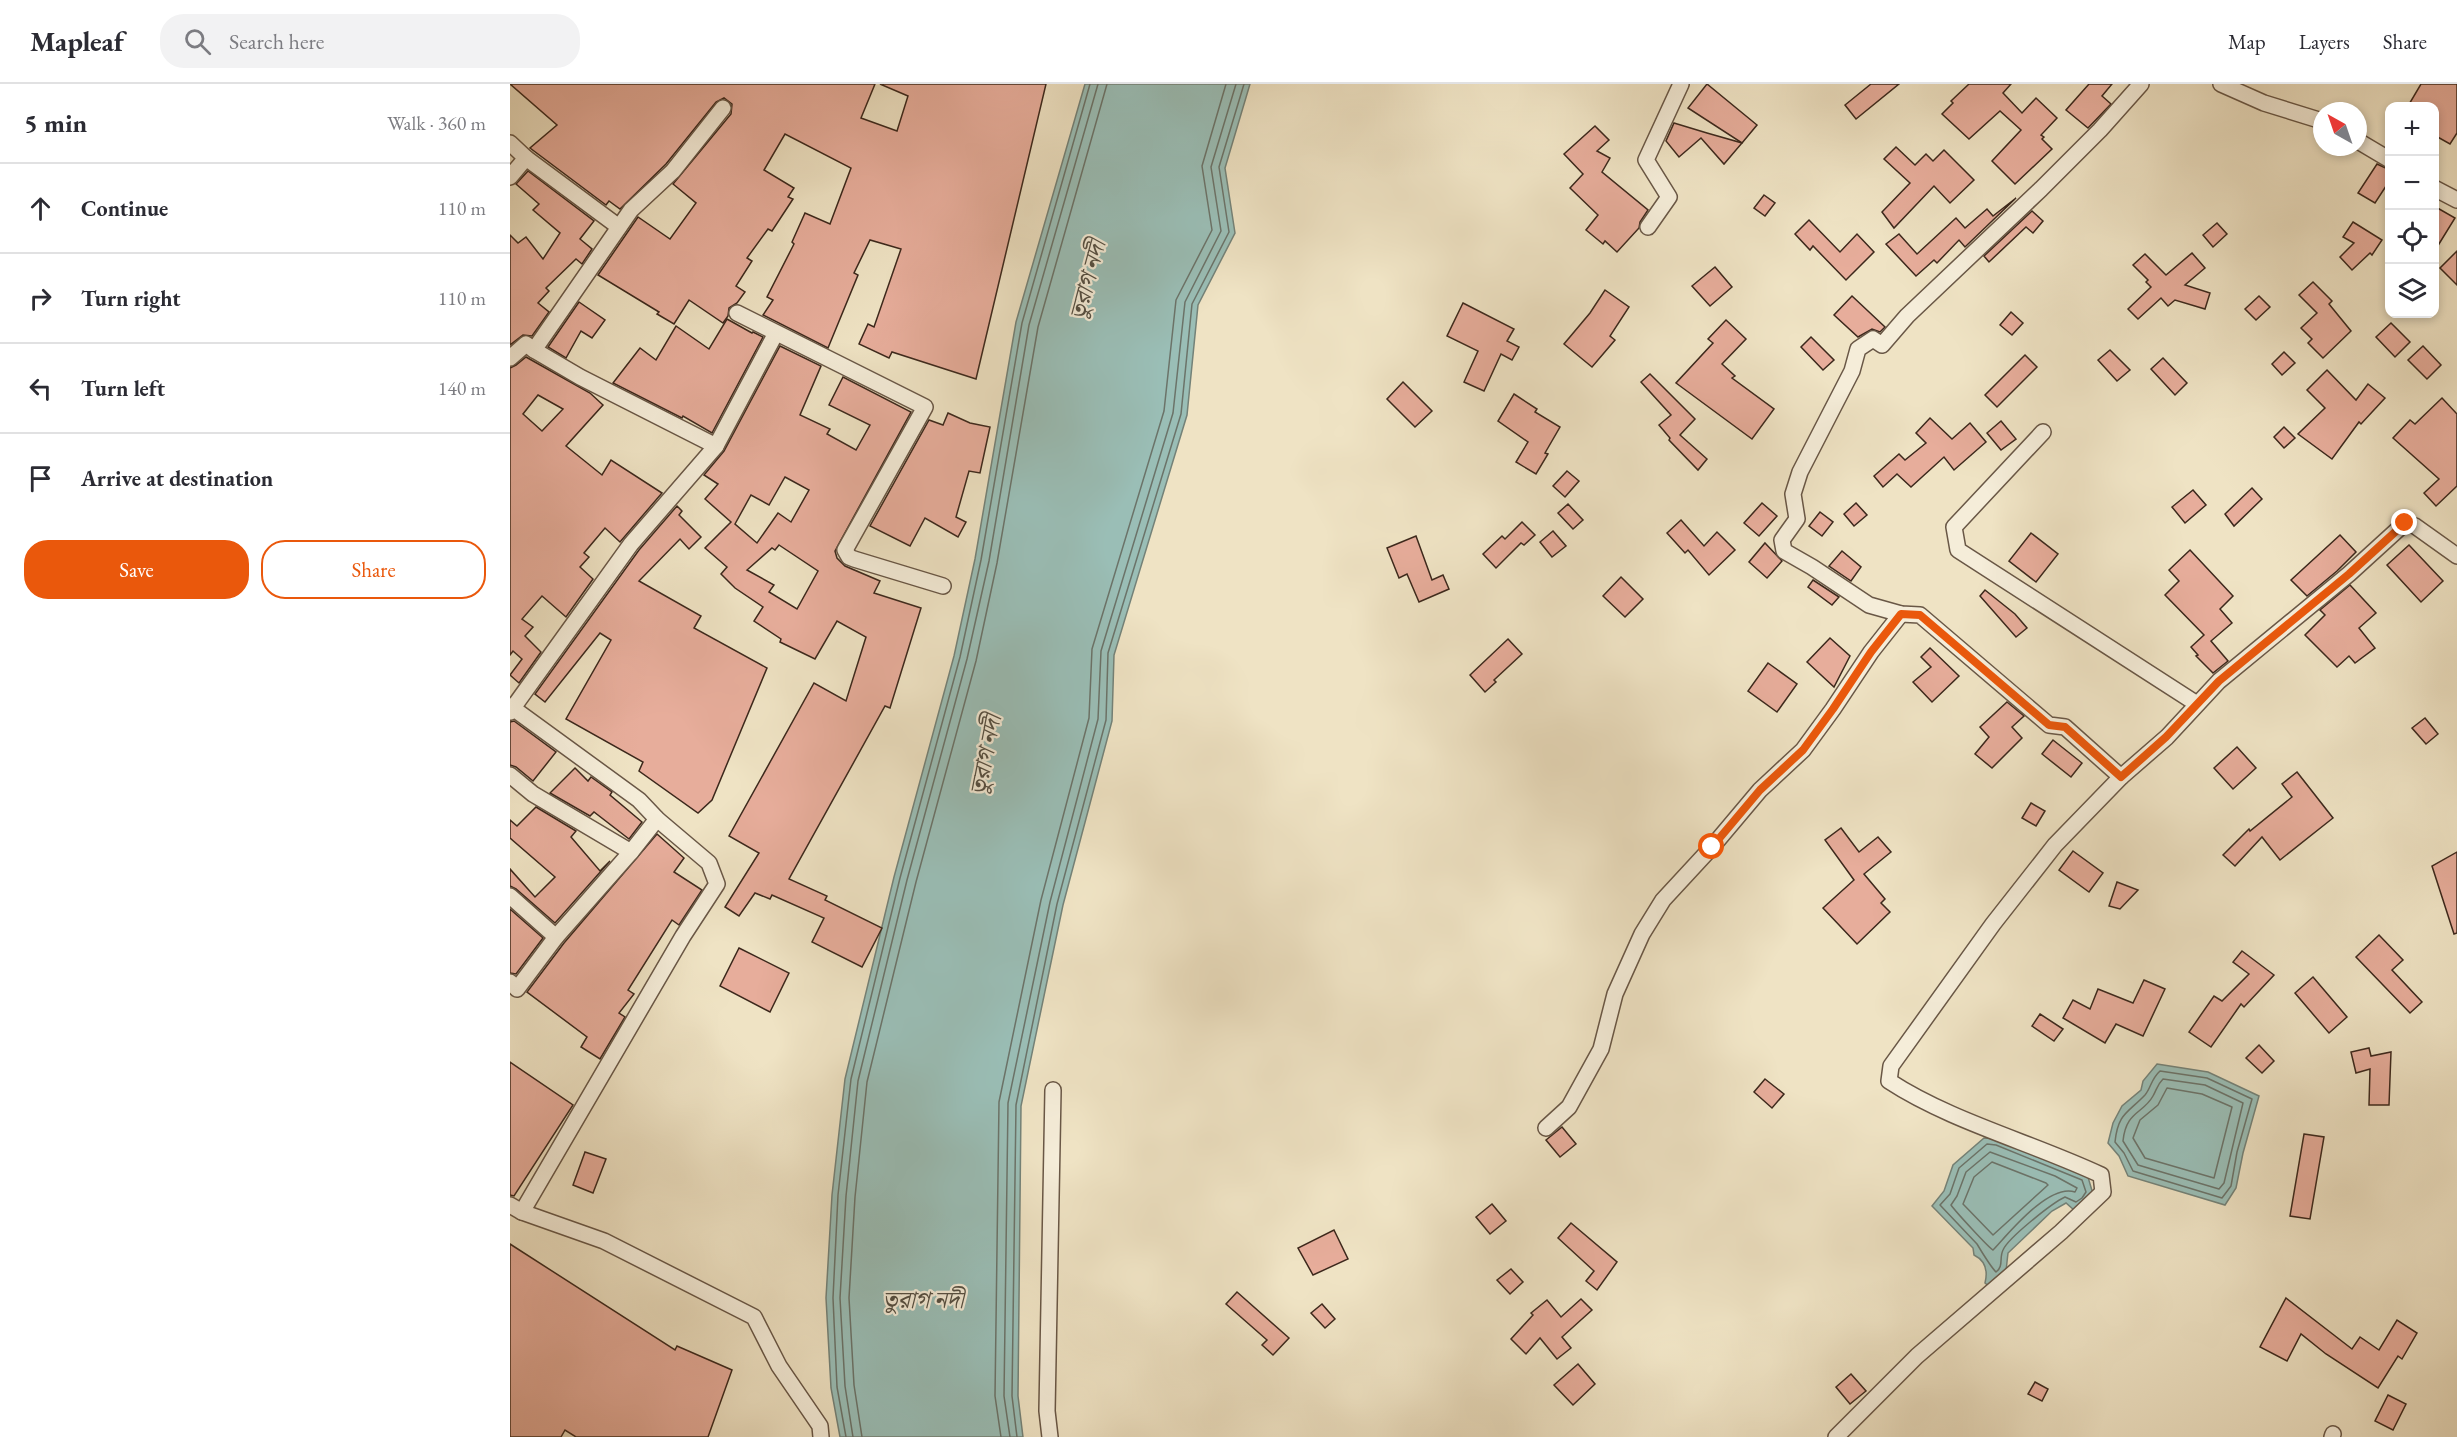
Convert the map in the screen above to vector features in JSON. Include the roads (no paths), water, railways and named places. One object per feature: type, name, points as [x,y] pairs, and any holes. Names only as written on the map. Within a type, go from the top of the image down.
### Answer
[{"type":"street","points":[[1648,227],[1669,197],[1646,160],[1681,84]]},
{"type":"street","points":[[2121,777],[2065,727],[2049,725],[1920,615],[1901,614],[1869,605],[1784,551],[1782,540],[1797,519],[1793,495],[1800,472],[1852,371],[1858,349],[1873,339],[1882,345],[1908,316],[2083,147],[2141,84]]},
{"type":"street","points":[[2221,84],[2264,103],[2313,118]]},
{"type":"street","points":[[534,350],[631,210],[673,171],[723,108]]},
{"type":"street","points":[[510,143],[526,158],[619,227]]},
{"type":"street","points":[[2367,146],[2385,157]]},
{"type":"street","points":[[510,177],[526,158]]},
{"type":"street","points":[[2439,191],[2457,200]]},
{"type":"street","points":[[736,313],[925,407],[845,550],[849,557],[854,559],[943,586]]},
{"type":"street","points":[[776,333],[716,446],[631,544],[511,709],[639,800],[657,819],[709,863],[717,884],[516,1208],[604,1241],[754,1317],[779,1366],[820,1426],[821,1437]]},
{"type":"street","points":[[510,358],[526,344],[580,377],[716,446]]},
{"type":"street","points":[[2043,432],[1954,527],[1958,550],[2197,704]]},
{"type":"street","points":[[1836,1437],[1917,1356],[2061,1232],[2103,1192],[2101,1174],[2060,1155],[1936,1107],[1889,1081],[1891,1066],[1993,924],[2055,845],[2121,777],[2166,737],[2219,681],[2349,574],[2405,523],[2415,526],[2457,556]]},
{"type":"street","points":[[1545,1128],[1569,1107],[1601,1049],[1615,994],[1642,934],[1663,900],[1760,790],[1803,750],[1871,652],[1901,614]]},
{"type":"street","points":[[510,775],[533,794],[630,852]]},
{"type":"street","points":[[510,982],[517,989],[556,937],[657,819]]},
{"type":"street","points":[[510,896],[556,937]]},
{"type":"street","points":[[1050,1437],[1047,1411],[1053,1090]]},
{"type":"water","name":"তুরাগ নদী","points":[[1085,84],[1250,84],[1225,168],[1235,233],[1198,305],[1187,415],[1114,655],[1112,721],[1063,905],[1021,1106],[1018,1396],[1023,1437],[840,1437],[831,1388],[826,1298],[832,1195],[845,1079],[894,877],[954,656],[975,559],[1016,322]]},
{"type":"water","points":[[2157,1064],[2208,1072],[2259,1096],[2236,1188],[2225,1205],[2128,1176],[2119,1156],[2108,1143],[2113,1123],[2122,1106],[2141,1090],[2143,1081]]},
{"type":"water","points":[[1984,1138],[1997,1139],[2088,1177],[2093,1194],[2074,1210],[2066,1203],[2052,1211],[2008,1253],[2006,1271],[1991,1288],[1985,1283],[1985,1267],[1974,1255],[1973,1248],[1932,1206],[1944,1191],[1953,1165]]}]
